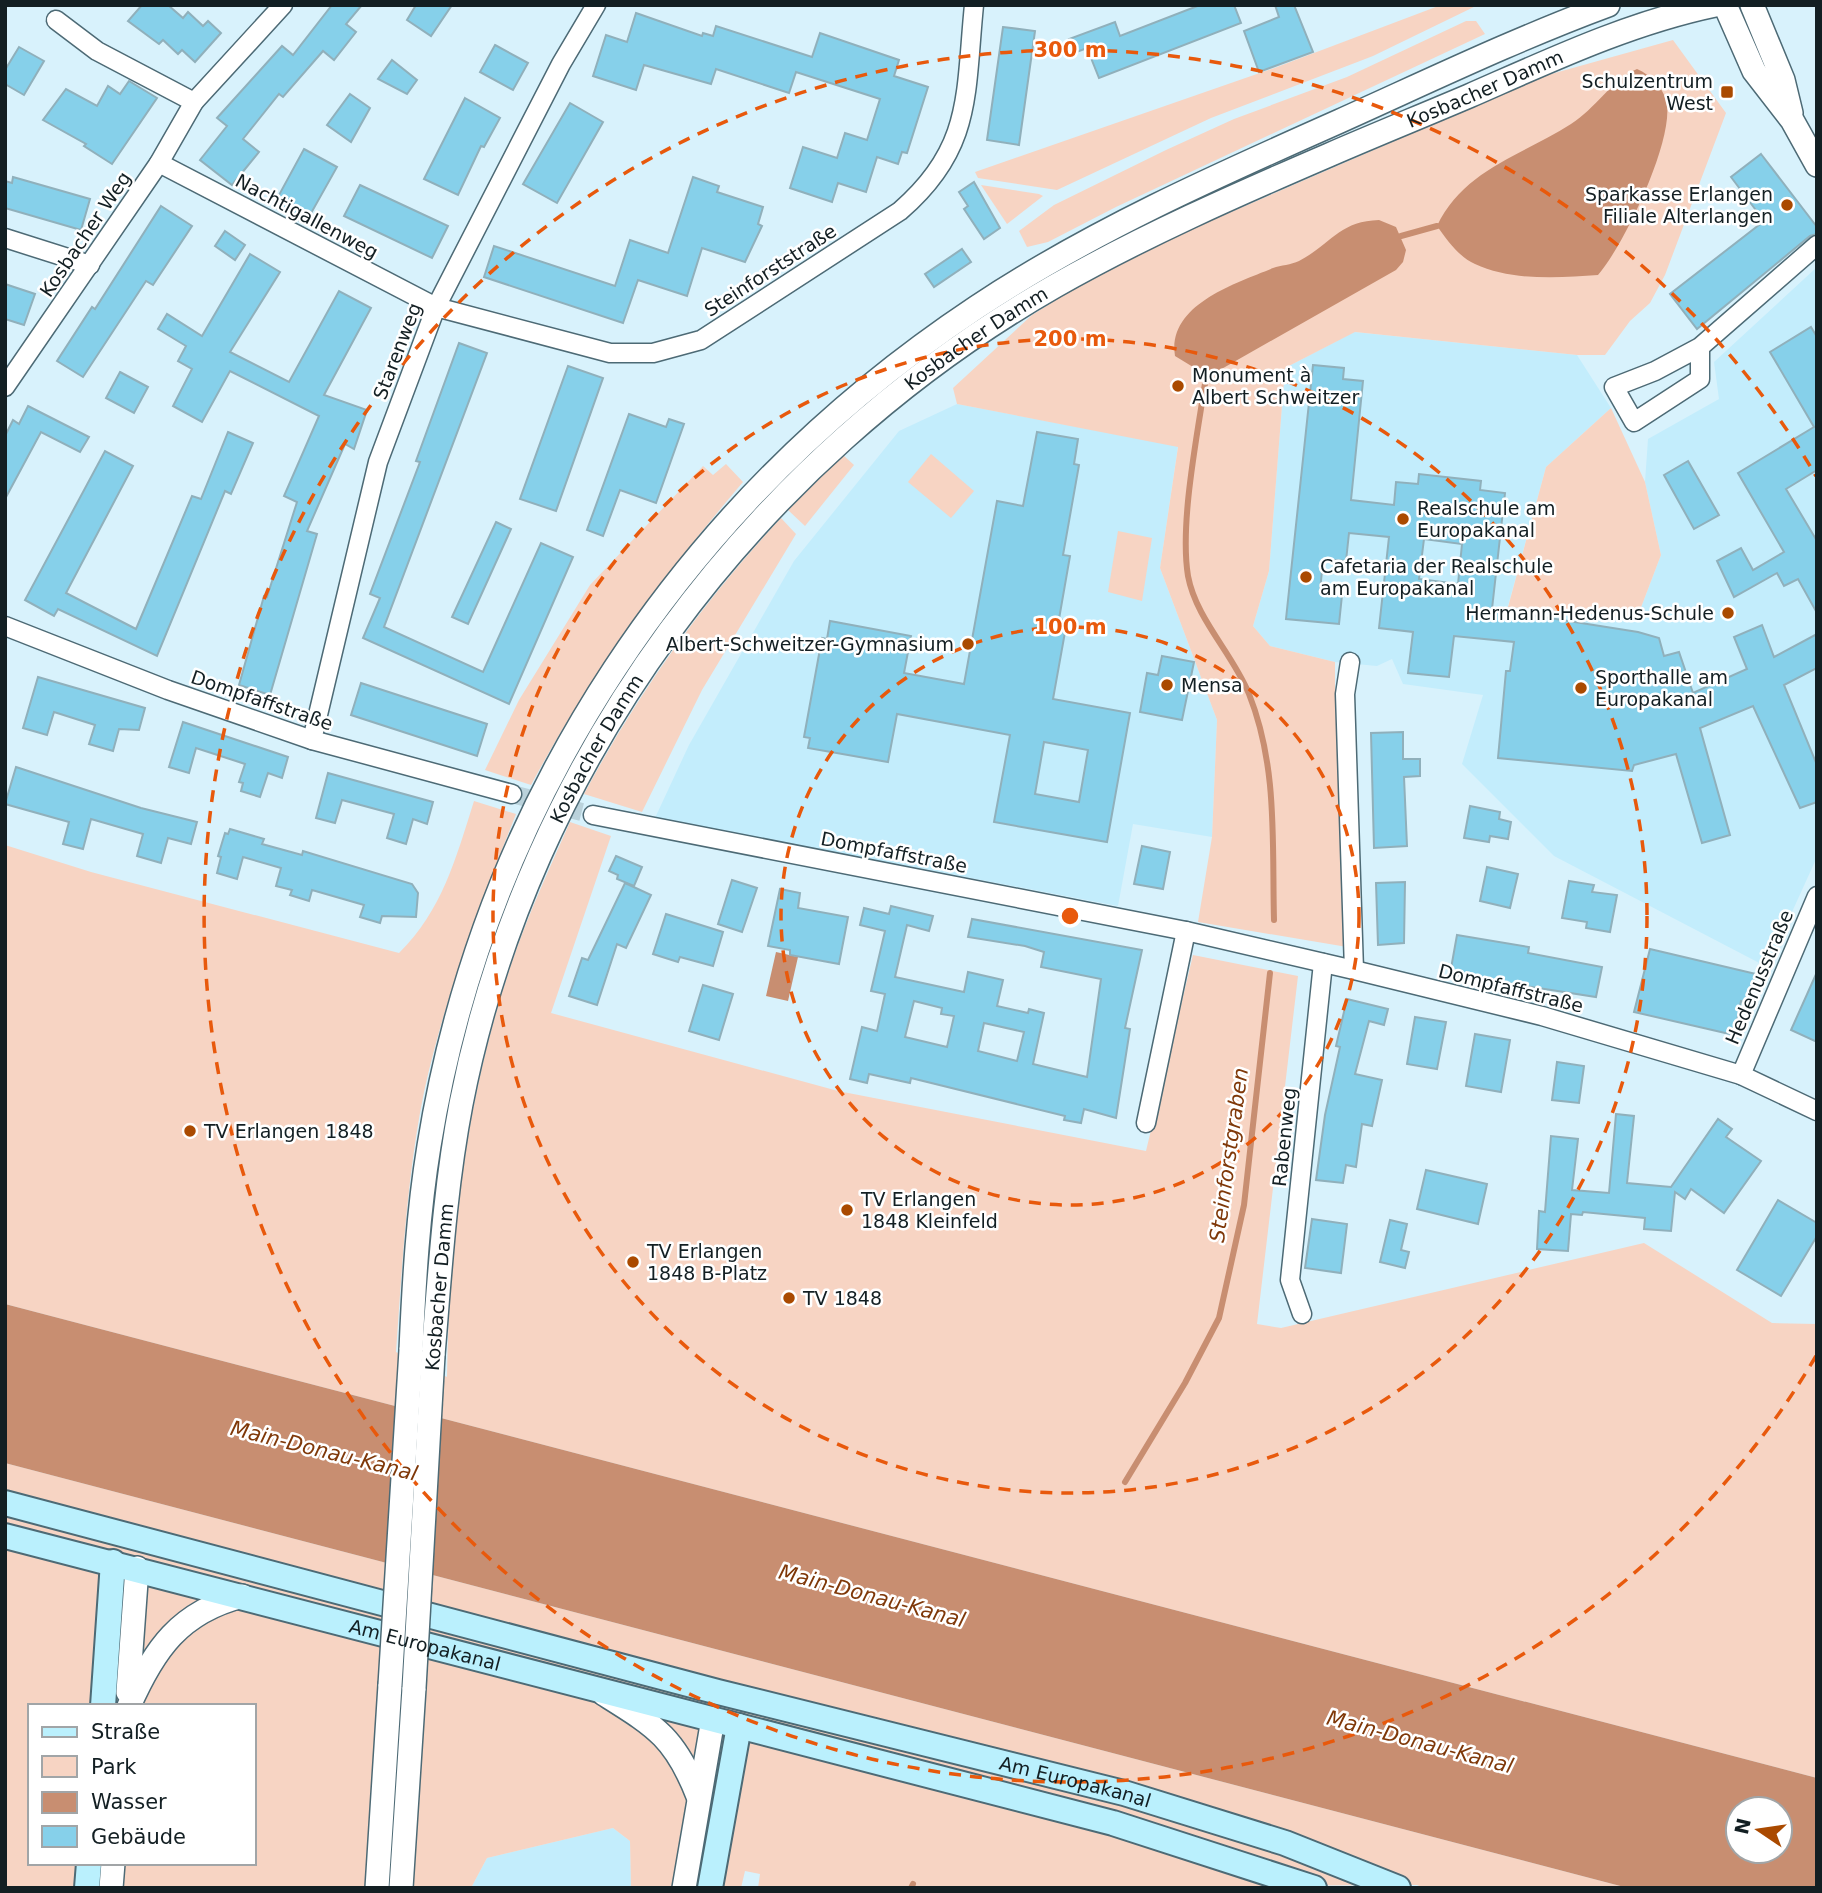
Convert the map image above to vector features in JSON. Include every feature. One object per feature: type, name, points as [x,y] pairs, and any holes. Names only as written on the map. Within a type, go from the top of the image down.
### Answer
[{"type":"main road","name":"Am Europakanal","points":[[5,1503],[124,1554],[242,1596],[595,1688],[729,1709],[1124,1793],[1285,1843],[1398,1888]]},
{"type":"main road","name":"Am Europakanal","points":[[5,1536],[124,1554],[156,1543],[1113,1823],[1314,1888]]},
{"type":"main road","points":[[103,1704],[124,1554]]},
{"type":"main road","points":[[710,1888],[729,1709]]},
{"type":"main road","points":[[87,1888],[89,1865]]},
{"type":"street","name":"Kosbacher Weg","points":[[5,387],[159,163],[194,102],[283,5]]},
{"type":"street","name":"Starenweg","points":[[312,740],[378,462],[436,307],[561,64],[596,5]]},
{"type":"street","name":"Steinforststraße","points":[[436,307],[611,353],[653,353],[701,340],[900,211],[934,177],[953,147],[961,123],[974,5]]},
{"type":"street","name":"Kosbacher Damm","points":[[377,1888],[418,1244],[431,1136],[457,1015],[493,905],[552,774],[602,687],[646,620],[737,509],[820,426],[945,329],[1031,273],[1107,231],[1300,138],[1497,49],[1607,5]]},
{"type":"street","name":"Kosbacher Damm","points":[[401,1888],[443,1220],[461,1103],[495,974],[520,903],[554,823],[609,721],[690,603],[756,524],[855,427],[949,354],[1056,285],[1254,188],[1510,77],[1638,26],[1715,5]]},
{"type":"street","points":[[1724,5],[1754,71],[1792,120],[1817,165]]},
{"type":"street","points":[[1752,5],[1783,80],[1792,120]]},
{"type":"street","points":[[56,20],[97,51],[194,102]]},
{"type":"street","name":"Nachtigallenweg","points":[[159,163],[436,307]]},
{"type":"street","points":[[5,238],[90,265]]},
{"type":"street","points":[[1700,347],[1700,379],[1634,422],[1614,387],[1655,371],[1700,347],[1817,245]]},
{"type":"street","name":"Dompfaffstraße","points":[[5,626],[168,690],[312,740],[512,794]]},
{"type":"street","points":[[1350,662],[1345,694],[1354,970]]},
{"type":"street","name":"Dompfaffstraße","points":[[593,815],[1186,931],[1354,970],[1542,1016],[1741,1075],[1817,1111]]},
{"type":"street","name":"Hedenusstraße","points":[[1741,1075],[1817,896]]},
{"type":"street","points":[[1146,1123],[1186,931]]},
{"type":"street","name":"Rabenweg","points":[[1302,1314],[1290,1280],[1323,963]]},
{"type":"street","points":[[124,1554],[128,1704]]},
{"type":"street","points":[[129,1704],[146,1668],[176,1631],[208,1608],[242,1596]]},
{"type":"street","points":[[595,1688],[653,1725],[673,1744],[687,1767],[698,1796]]},
{"type":"street","points":[[684,1888],[698,1796],[729,1709]]},
{"type":"street","points":[[111,1888],[113,1865]]},
{"type":"shaded area","name":"Hermann-Hedenus-Schule","points":[[1817,267],[1817,857],[1767,967],[1554,856],[1462,764],[1483,695],[1403,684],[1392,659],[1377,666],[1335,662],[1270,646],[1253,626],[1269,571],[1285,368],[1354,332],[1577,355],[1611,408],[1546,467],[1508,606],[1637,618],[1661,555],[1645,482],[1648,439],[1719,399],[1714,362]]},
{"type":"shaded area","name":"Albert-Schweitzer-Gymnasium","points":[[957,404],[1178,446],[1160,568],[1217,720],[1212,837],[1133,824],[1118,906],[655,818],[689,745],[794,561],[899,431]]},
{"type":"shaded area","points":[[613,1828],[630,1841],[631,1888],[471,1888],[487,1858]]},
{"type":"green space","points":[[1441,5],[1478,5],[1373,56],[1211,118],[1057,190],[978,178],[975,172],[1277,67]]},
{"type":"green space","points":[[1466,21],[1476,21],[1485,34],[1116,207],[1048,242],[1027,247],[1019,231],[1054,205],[1166,150],[1234,119],[1347,77]]},
{"type":"green space","points":[[1673,40],[1726,113],[1665,275],[1650,303],[1630,321],[1605,355],[1577,355],[1355,332],[1285,368],[1269,571],[1253,626],[1270,646],[1335,662],[1335,695],[1345,694],[1353,948],[1198,922],[1212,837],[1217,720],[1160,568],[1178,447],[957,404],[953,388],[1032,315],[1086,281],[1171,238],[1544,76]]},
{"type":"green space","points":[[981,185],[1039,194],[1043,196],[1007,224]]},
{"type":"green space","points":[[1611,408],[1645,482],[1661,555],[1637,618],[1508,607],[1546,467]]},
{"type":"green space","points":[[931,454],[974,491],[951,518],[908,482]]},
{"type":"green space","points":[[843,455],[854,465],[805,526],[788,510]]},
{"type":"green space","points":[[726,464],[743,482],[684,554],[629,628],[578,705],[531,785],[485,770],[519,700],[590,585],[703,466],[713,475]]},
{"type":"green space","points":[[781,518],[796,534],[702,690],[642,812],[584,794],[649,684],[725,582]]},
{"type":"green space","points":[[1118,531],[1152,538],[1142,601],[1108,592]]},
{"type":"green space","points":[[474,801],[516,814],[453,986],[424,1092],[409,1189],[396,1352],[447,1377],[457,1218],[472,1113],[497,1009],[519,942],[570,822],[611,836],[551,1013],[838,1091],[1146,1151],[1193,955],[1298,976],[1257,1324],[1281,1328],[1644,1243],[1772,1323],[1817,1324],[1817,1778],[5,1304],[5,845],[91,872],[399,953],[426,920],[446,883]]},
{"type":"green space","points":[[5,1463],[1628,1888],[1424,1888],[1417,1885],[758,1888],[760,1874],[745,1871],[741,1888],[719,1888],[722,1867],[684,1821],[673,1888],[631,1888],[630,1841],[613,1828],[487,1858],[471,1888],[5,1888]]},
{"type":"water","points":[[1637,69],[1652,79],[1663,93],[1667,105],[1667,122],[1654,168],[1633,218],[1598,275],[1519,276],[1475,264],[1459,253],[1437,226],[1463,190],[1496,165],[1571,124],[1620,80]]},
{"type":"water","points":[[1379,220],[1396,227],[1406,250],[1403,262],[1396,270],[1218,371],[1193,367],[1175,356],[1175,338],[1181,323],[1206,299],[1257,274],[1299,261],[1344,229],[1365,221]]},
{"type":"water","points":[[776,952],[798,957],[788,1001],[766,996]]},
{"type":"water","name":"Main-Donau-Kanal","points":[[5,1304],[1817,1778],[1817,1888],[1628,1888],[5,1463]]},
{"type":"building","points":[[142,5],[168,5],[183,18],[188,12],[203,26],[208,21],[221,33],[195,62],[182,50],[178,54],[163,40],[159,44],[128,21]]},
{"type":"building","points":[[332,5],[362,5],[346,24],[356,32],[334,60],[323,51],[283,97],[279,94],[243,139],[259,152],[232,185],[200,160],[227,126],[217,118],[282,46],[293,55]]},
{"type":"building","points":[[416,5],[452,5],[431,36],[407,20]]},
{"type":"building","points":[[1200,5],[1234,5],[1241,23],[1099,78],[1087,48],[1074,53],[1069,39],[1115,22],[1120,36]]},
{"type":"building","points":[[1275,5],[1294,5],[1313,52],[1259,72],[1244,31],[1279,17]]},
{"type":"building","points":[[636,13],[702,36],[703,33],[713,36],[716,26],[812,57],[820,33],[899,60],[894,76],[928,87],[907,153],[902,152],[898,164],[877,157],[866,192],[838,183],[832,202],[790,188],[803,147],[837,158],[845,133],[867,140],[880,99],[796,72],[789,93],[716,69],[711,84],[644,65],[636,90],[593,76],[606,35],[627,42]]},
{"type":"building","points":[[1003,27],[1035,31],[1019,145],[987,140]]},
{"type":"building","points":[[495,45],[528,63],[513,90],[480,72]]},
{"type":"building","points":[[19,47],[44,61],[24,95],[5,84],[5,70]]},
{"type":"building","points":[[392,60],[417,80],[407,94],[378,79]]},
{"type":"building","points":[[129,81],[157,98],[112,164],[84,146],[86,144],[43,120],[66,89],[97,106],[108,86],[120,94]]},
{"type":"building","points":[[350,94],[370,108],[351,142],[327,125]]},
{"type":"building","points":[[465,98],[500,118],[484,147],[481,146],[458,195],[424,179]]},
{"type":"building","points":[[570,103],[603,122],[557,203],[523,184]]},
{"type":"building","points":[[304,149],[337,167],[305,224],[273,206]]},
{"type":"building","points":[[1761,154],[1817,227],[1817,234],[1810,236],[1697,329],[1670,294],[1764,221],[1731,177]]},
{"type":"building","points":[[13,177],[90,199],[81,230],[5,208],[5,181],[12,183]]},
{"type":"building","points":[[693,177],[719,186],[717,192],[763,207],[758,224],[762,226],[745,262],[702,248],[687,296],[638,280],[623,323],[484,277],[494,246],[615,286],[630,240],[668,253]]},
{"type":"building","points":[[974,182],[1000,228],[984,239],[964,209],[968,206],[959,192]]},
{"type":"building","points":[[360,185],[448,226],[432,258],[344,216]]},
{"type":"building","points":[[161,206],[192,226],[153,285],[146,281],[83,377],[57,361],[92,307],[95,309]]},
{"type":"building","points":[[225,231],[245,245],[235,260],[215,246]]},
{"type":"building","points":[[962,249],[971,262],[934,287],[925,274]]},
{"type":"building","points":[[250,254],[280,272],[230,352],[289,382],[339,291],[371,308],[324,395],[367,410],[354,449],[345,444],[307,531],[317,534],[270,695],[239,685],[264,596],[267,597],[297,502],[284,496],[319,416],[230,371],[202,422],[173,406],[192,369],[178,361],[186,346],[158,329],[167,314],[202,336]]},
{"type":"building","points":[[5,284],[35,294],[24,325],[5,319]]},
{"type":"building","points":[[1811,327],[1817,337],[1817,470],[1786,489],[1817,541],[1817,613],[1798,579],[1784,586],[1777,573],[1734,597],[1717,561],[1741,548],[1753,570],[1784,552],[1738,473],[1814,427],[1770,352]]},
{"type":"building","points":[[459,343],[487,353],[384,627],[483,672],[541,543],[573,557],[509,704],[363,638],[380,598],[370,594],[420,462],[416,461]]},
{"type":"building","points":[[1313,365],[1344,368],[1343,379],[1363,381],[1351,500],[1394,505],[1396,482],[1418,484],[1419,474],[1481,481],[1480,490],[1505,493],[1492,609],[1638,632],[1659,638],[1664,656],[1679,652],[1693,693],[1747,669],[1734,637],[1762,625],[1774,657],[1817,634],[1817,668],[1784,685],[1817,765],[1817,802],[1800,808],[1753,706],[1700,728],[1730,835],[1702,843],[1676,754],[1634,765],[1632,771],[1498,758],[1506,671],[1510,671],[1514,642],[1454,636],[1449,677],[1408,673],[1413,632],[1379,628],[1389,537],[1349,533],[1346,561],[1323,559],[1320,592],[1342,595],[1339,624],[1286,619]],"holes":[[[1424,539],[1462,544],[1458,584],[1419,579]]]},
{"type":"building","points":[[568,366],[603,378],[556,511],[520,499]]},
{"type":"building","points":[[120,372],[148,387],[134,413],[106,398]]},
{"type":"building","points":[[28,406],[89,437],[80,452],[41,432],[5,499],[5,436],[13,420],[19,424]]},
{"type":"building","points":[[629,414],[666,427],[669,419],[684,424],[656,503],[620,490],[603,536],[587,530]]},
{"type":"building","points":[[228,432],[253,443],[231,494],[225,491],[157,656],[58,609],[54,616],[25,600],[105,451],[133,466],[66,593],[136,629],[192,496],[201,499]]},
{"type":"building","points":[[1037,432],[1078,439],[1074,464],[1079,465],[1063,555],[1070,556],[1059,619],[1067,621],[1053,699],[1130,713],[1107,842],[994,822],[1010,735],[897,714],[888,762],[808,748],[810,738],[804,737],[822,638],[827,639],[830,621],[911,636],[904,673],[964,684],[997,501],[1023,506]],"holes":[[[1044,742],[1088,750],[1079,802],[1035,794]]]},
{"type":"building","points":[[1688,461],[1719,515],[1694,529],[1664,475]]},
{"type":"building","points":[[496,522],[511,529],[468,624],[452,617]]},
{"type":"building","name":"Mensa","points":[[1162,656],[1194,662],[1182,720],[1140,712],[1147,673],[1158,675]]},
{"type":"building","points":[[38,677],[145,708],[139,730],[119,729],[113,751],[89,744],[95,725],[54,712],[47,735],[23,728]]},
{"type":"building","points":[[361,683],[487,724],[477,756],[351,715]]},
{"type":"building","points":[[183,722],[288,757],[282,778],[268,773],[260,797],[241,791],[243,783],[239,782],[245,764],[196,748],[189,773],[169,767]]},
{"type":"building","points":[[1403,732],[1403,759],[1420,759],[1420,776],[1404,777],[1407,846],[1374,848],[1371,733]]},
{"type":"building","points":[[16,767],[141,808],[197,822],[191,844],[168,838],[161,863],[137,856],[143,834],[91,819],[83,849],[63,844],[69,822],[5,804]]},
{"type":"building","points":[[328,773],[433,802],[427,824],[413,819],[406,844],[387,838],[394,814],[342,800],[335,823],[316,818]]},
{"type":"building","points":[[1470,806],[1500,812],[1499,819],[1511,822],[1508,839],[1490,836],[1489,842],[1464,838]]},
{"type":"building","points":[[230,829],[264,839],[262,844],[302,855],[303,851],[412,884],[418,893],[416,917],[382,916],[380,923],[360,917],[364,905],[312,890],[309,901],[290,895],[292,890],[276,886],[281,868],[243,857],[237,879],[217,873],[221,857],[218,856],[225,833],[228,834]]},
{"type":"building","points":[[1142,846],[1170,852],[1163,889],[1134,884]]},
{"type":"building","points":[[616,856],[642,867],[634,886],[617,879],[618,875],[609,871]]},
{"type":"building","points":[[1487,867],[1518,874],[1510,908],[1480,901]]},
{"type":"building","points":[[732,880],[757,888],[742,932],[718,924]]},
{"type":"building","points":[[1569,881],[1594,885],[1592,892],[1617,895],[1610,932],[1586,928],[1587,922],[1562,918]]},
{"type":"building","points":[[1405,882],[1404,943],[1378,945],[1376,883]]},
{"type":"building","points":[[625,883],[651,895],[626,948],[617,944],[597,1005],[569,996],[582,958],[588,960]]},
{"type":"building","points":[[780,889],[800,893],[798,908],[848,917],[839,964],[790,955],[790,950],[768,946]]},
{"type":"building","points":[[891,906],[933,916],[929,931],[907,925],[895,977],[964,992],[968,972],[1003,980],[997,1006],[1028,1013],[1029,1009],[1044,1013],[1033,1064],[1087,1077],[1101,979],[1041,967],[1044,952],[1025,946],[968,937],[972,919],[1142,950],[1125,1028],[1130,1029],[1116,1118],[1084,1109],[1081,1123],[1064,1120],[1065,1116],[911,1078],[910,1083],[869,1074],[867,1083],[850,1079],[862,1027],[877,1031],[885,994],[871,991],[885,931],[860,925],[864,908],[889,914]],"holes":[[[914,1001],[942,1008],[941,1014],[954,1016],[947,1047],[905,1037]],[[984,1023],[1024,1032],[1017,1061],[978,1051]]]},
{"type":"building","points":[[666,914],[723,932],[713,966],[680,957],[678,962],[653,954]]},
{"type":"building","points":[[1457,935],[1529,947],[1528,953],[1602,967],[1596,997],[1450,974]]},
{"type":"building","points":[[1650,949],[1756,974],[1749,1003],[1741,1001],[1734,1035],[1634,1012]]},
{"type":"building","points":[[1817,972],[1817,1042],[1791,1030]]},
{"type":"building","points":[[703,985],[733,994],[719,1040],[689,1031]]},
{"type":"building","points":[[1347,999],[1388,1009],[1384,1025],[1369,1021],[1355,1074],[1382,1080],[1372,1126],[1362,1124],[1356,1167],[1346,1165],[1343,1183],[1316,1180],[1325,1115],[1340,1047],[1336,1046]]},
{"type":"building","points":[[1415,1017],[1446,1022],[1437,1069],[1407,1064]]},
{"type":"building","points":[[1475,1034],[1510,1040],[1501,1092],[1466,1086]]},
{"type":"building","points":[[1557,1062],[1584,1066],[1579,1103],[1552,1100]]},
{"type":"building","points":[[1616,1114],[1634,1116],[1627,1183],[1671,1187],[1718,1119],[1732,1129],[1726,1137],[1761,1161],[1724,1213],[1691,1189],[1685,1199],[1675,1192],[1671,1231],[1644,1229],[1645,1218],[1583,1212],[1582,1215],[1571,1214],[1568,1251],[1537,1249],[1539,1211],[1545,1212],[1551,1136],[1578,1139],[1572,1190],[1609,1193]]},
{"type":"building","points":[[1426,1170],[1487,1184],[1478,1224],[1417,1209]]},
{"type":"building","points":[[1778,1200],[1817,1223],[1817,1236],[1781,1296],[1737,1270]]},
{"type":"building","points":[[1312,1219],[1347,1224],[1341,1273],[1305,1268]]},
{"type":"building","points":[[1390,1220],[1407,1224],[1401,1250],[1409,1252],[1405,1268],[1380,1262]]},
{"type":"waterway","name":"Steinforstgraben","points":[[1401,236],[1437,226]]},
{"type":"waterway","name":"Steinforstgraben","points":[[1207,370],[1188,502],[1188,576],[1199,607],[1249,694],[1265,749],[1272,806],[1274,920]]},
{"type":"waterway","name":"Steinforstgraben","points":[[1125,1482],[1185,1383],[1219,1318],[1244,1205],[1270,973]]},
{"type":"waterway","name":"Steinforstgraben","points":[[911,1888],[913,1884]]},
{"type":"tunnel","points":[[512,794],[593,815]]},
{"type":"place","name":"Schulzentrum West","points":[[1727,92]]},
{"type":"place","name":"Sparkasse Erlangen Filiale Alterlangen","points":[[1787,205]]},
{"type":"place","name":"Monument à Albert Schweitzer","points":[[1178,386]]},
{"type":"place","name":"Realschule am Europakanal","points":[[1403,519]]},
{"type":"place","name":"Cafetaria der Realschule am Europakanal","points":[[1306,577]]},
{"type":"place","name":"Hermann-Hedenus-Schule","points":[[1728,613]]},
{"type":"place","name":"Albert-Schweitzer-Gymnasium","points":[[968,644]]},
{"type":"place","name":"Mensa","points":[[1167,685]]},
{"type":"place","name":"Sporthalle am Europakanal","points":[[1581,688]]},
{"type":"place","name":"TV Erlangen 1848","points":[[190,1131]]},
{"type":"place","name":"TV Erlangen 1848 Kleinfeld","points":[[847,1210]]},
{"type":"place","name":"TV Erlangen 1848 B-Platz","points":[[633,1262]]},
{"type":"place","name":"TV 1848","points":[[789,1298]]}]
